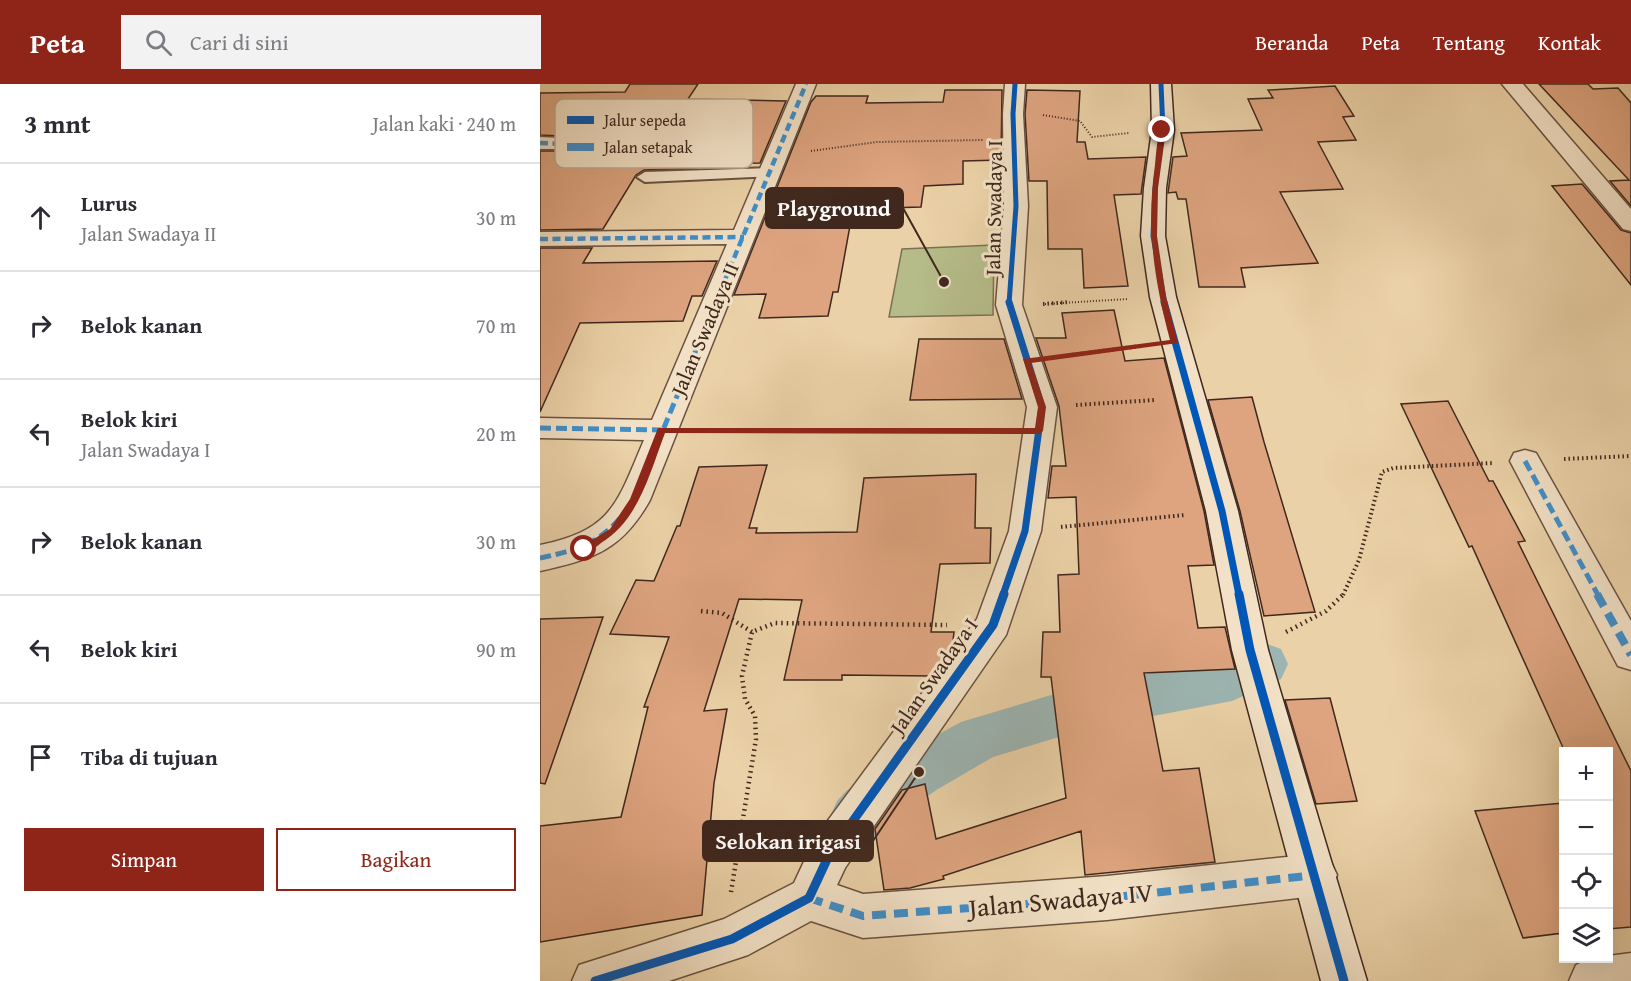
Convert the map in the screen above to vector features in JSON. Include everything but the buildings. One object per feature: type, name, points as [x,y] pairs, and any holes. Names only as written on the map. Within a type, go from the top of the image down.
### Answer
[{"type":"street","name":"Jalan Swadaya II","points":[[540,558],[584,549],[613,531],[634,500],[806,84]]},
{"type":"street","points":[[992,84],[1014,105],[1033,84]]},
{"type":"street","points":[[1161,84],[1162,130],[1155,188],[1153,236],[1162,297],[1222,511],[1250,650],[1344,981]]},
{"type":"street","points":[[1512,84],[1631,224]]},
{"type":"street","name":"Jalan Swadaya I","points":[[809,898],[830,853],[993,626],[1025,531],[1041,419],[1009,306],[1011,239],[1016,206],[1014,105]]},
{"type":"street","points":[[540,143],[555,143]]},
{"type":"street","points":[[540,238],[744,237]]},
{"type":"street","points":[[540,428],[662,430]]},
{"type":"street","points":[[1526,461],[1631,655]]},
{"type":"street","name":"Jalan Swadaya IV","points":[[809,898],[863,916],[1107,898],[1315,875]]},
{"type":"street","points":[[595,981],[732,939],[809,898]]},
{"type":"street","points":[[1592,981],[1631,976]]},
{"type":"lane","points":[[753,165],[775,162]]},
{"type":"lane","points":[[645,177],[723,168]]},
{"type":"path","points":[[775,162],[877,142],[1014,105],[1080,121],[1092,137]]},
{"type":"path","points":[[1009,306],[1162,297]]},
{"type":"path","points":[[1026,361],[1175,342]]},
{"type":"path","points":[[662,430],[1041,419],[1189,398]]},
{"type":"path","points":[[1250,650],[1330,609],[1340,601],[1352,579],[1382,472],[1394,468],[1631,456]]},
{"type":"path","points":[[1025,531],[1222,511]]},
{"type":"path","points":[[701,611],[712,610],[732,617],[752,632]]},
{"type":"path","points":[[752,632],[775,623],[993,626]]},
{"type":"path","points":[[732,939],[731,886],[756,739],[755,716],[745,699],[742,676],[752,632]]},
{"type":"green space","points":[[994,245],[993,315],[889,317],[902,249]]},
{"type":"waterway","points":[[856,819],[865,809],[919,772],[979,738],[1085,707],[1232,680],[1264,664]]},
{"type":"marked path","points":[[540,558],[585,547],[605,536],[634,500],[806,84]]},
{"type":"marked path","points":[[540,143],[555,143]]},
{"type":"marked path","points":[[540,239],[744,237]]},
{"type":"marked path","points":[[540,428],[661,430]]},
{"type":"marked path","points":[[1525,461],[1631,655]]},
{"type":"marked path","points":[[809,898],[863,916],[1107,898],[1315,875]]},
{"type":"cycle path","points":[[595,981],[732,939],[809,898],[830,853],[993,625],[1025,531],[1042,407],[1009,305],[1016,206],[1013,114],[1015,84]]},
{"type":"cycle path","points":[[1161,84],[1163,130],[1155,188],[1153,236],[1163,297],[1222,511],[1250,650],[1344,981]]},
{"type":"place","name":"Playground","points":[[944,282]]},
{"type":"place","name":"Selokan irigasi","points":[[919,772]]},
{"type":"route","points":[[584,549],[613,531],[634,500],[662,430],[1039,431],[1042,407],[1026,361],[1175,342],[1162,297],[1153,236],[1155,188],[1162,130]]}]
